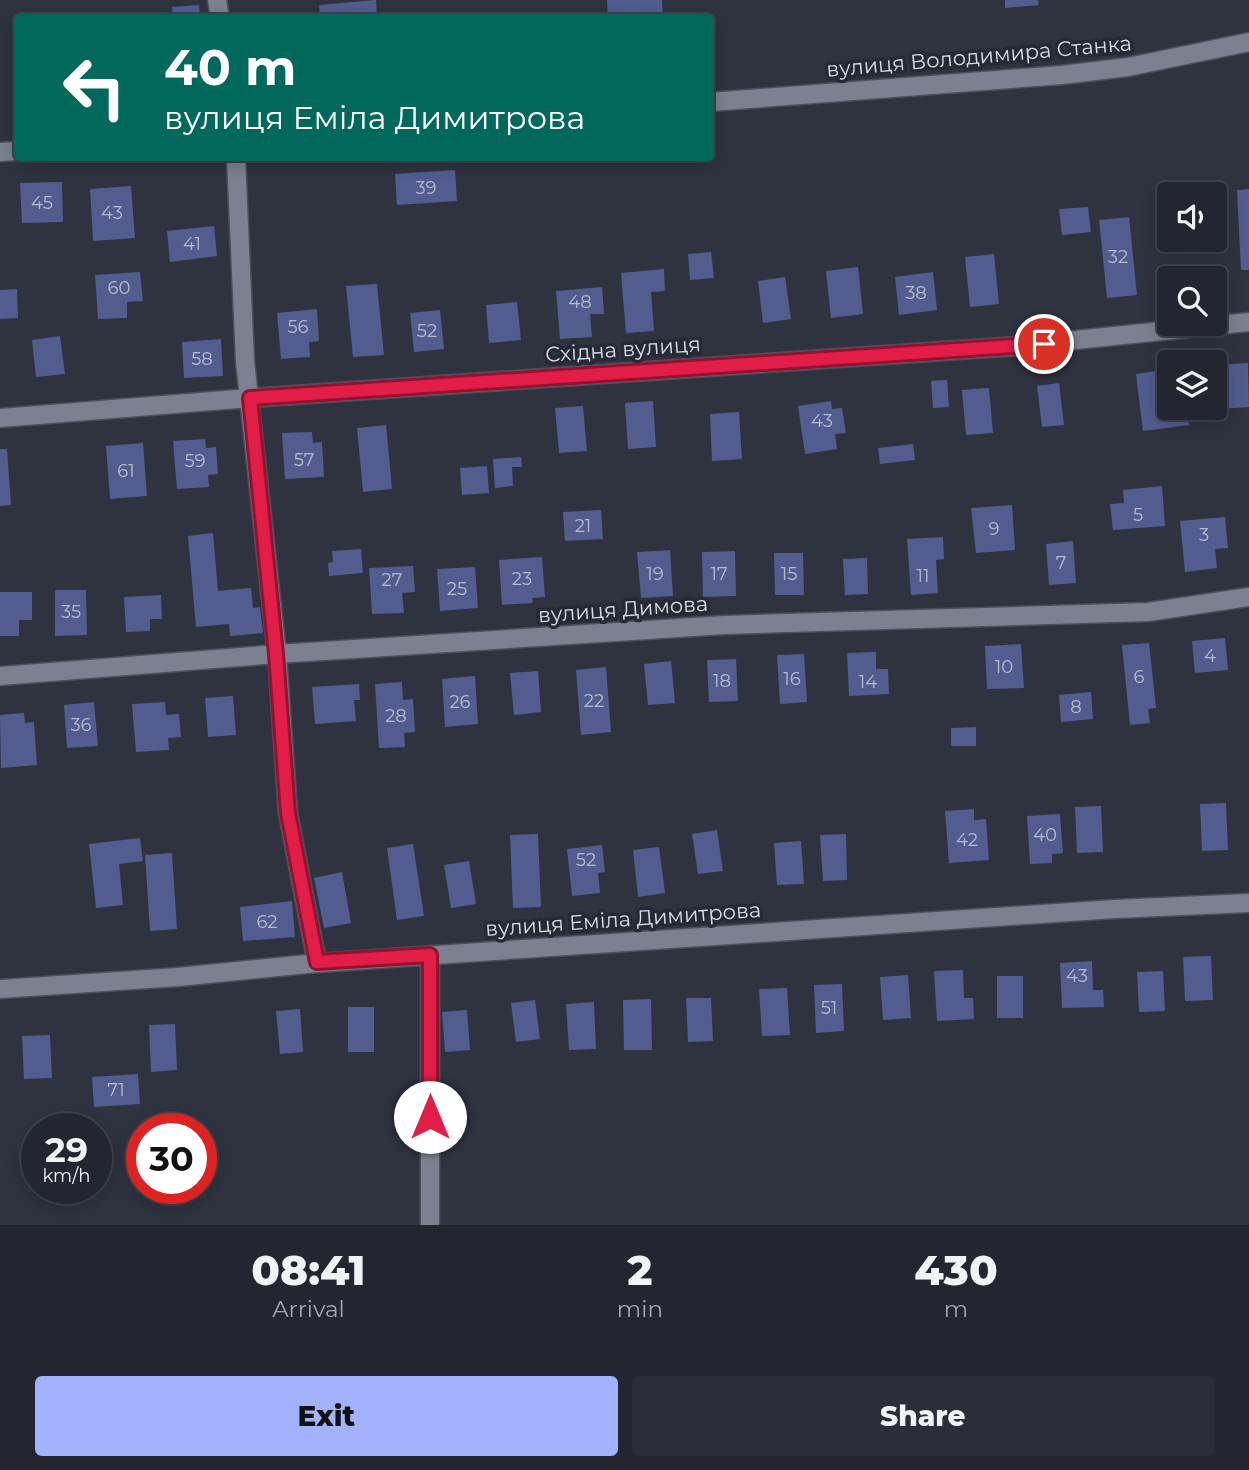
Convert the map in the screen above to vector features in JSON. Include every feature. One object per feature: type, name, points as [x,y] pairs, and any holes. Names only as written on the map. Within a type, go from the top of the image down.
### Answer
[{"type":"street","name":"вулиця Володимира Станка","points":[[714,102],[1062,75],[1128,67],[1249,42]]},
{"type":"street","points":[[236,161],[245,361],[276,654],[288,813],[317,962]]},
{"type":"street","name":"Східна вулиця","points":[[0,418],[250,398],[1018,346],[1249,322]]},
{"type":"street","name":"вулиця Димова","points":[[0,676],[276,654],[725,625],[1148,611],[1249,597]]},
{"type":"street","name":"вулиця Еміла Димитрова","points":[[0,989],[178,978],[317,962],[1115,909],[1249,903]]},
{"type":"street","points":[[430,955],[430,1225]]},
{"type":"building","points":[[376,0],[377,14],[320,14],[319,5]]},
{"type":"building","points":[[607,0],[662,0],[663,14],[608,14]]},
{"type":"building","points":[[1005,0],[1038,0],[1039,5],[1005,8]]},
{"type":"building","points":[[199,5],[200,14],[173,14],[172,7]]},
{"type":"building","points":[[455,170],[457,201],[397,205],[395,174]]},
{"type":"building","points":[[62,182],[63,222],[22,223],[20,183]]},
{"type":"building","points":[[131,186],[135,238],[93,241],[90,189]]},
{"type":"building","points":[[1249,189],[1249,270],[1241,270],[1237,190]]},
{"type":"building","points":[[1088,207],[1091,232],[1062,235],[1059,209]]},
{"type":"building","points":[[1129,217],[1137,295],[1107,298],[1099,220]]},
{"type":"building","points":[[214,226],[217,256],[170,262],[167,231]]},
{"type":"building","points":[[711,252],[714,278],[690,280],[688,254]]},
{"type":"building","points":[[994,254],[999,304],[970,307],[965,257]]},
{"type":"building","points":[[858,267],[863,314],[831,318],[826,271]]},
{"type":"building","points":[[664,269],[665,291],[651,292],[654,331],[626,333],[621,273]]},
{"type":"building","points":[[140,272],[143,301],[127,302],[127,318],[98,319],[95,275]]},
{"type":"building","points":[[933,272],[937,310],[899,315],[895,277]]},
{"type":"building","points":[[785,277],[791,319],[763,323],[758,281]]},
{"type":"building","points":[[377,284],[384,355],[353,357],[346,286]]},
{"type":"building","points":[[602,287],[604,314],[590,314],[592,337],[560,339],[556,291]]},
{"type":"building","points":[[17,289],[18,318],[0,319],[0,290]]},
{"type":"building","points":[[517,302],[521,340],[489,343],[486,305]]},
{"type":"building","points":[[317,309],[319,341],[309,342],[310,357],[281,359],[277,313]]},
{"type":"building","points":[[440,310],[444,349],[414,352],[410,313]]},
{"type":"building","points":[[60,336],[65,374],[36,377],[32,340]]},
{"type":"building","points":[[221,339],[223,376],[184,378],[182,342]]},
{"type":"building","points":[[1248,363],[1249,407],[1227,408],[1227,364]]},
{"type":"building","points":[[1157,371],[1157,420],[1188,420],[1189,425],[1143,431],[1136,374]]},
{"type":"building","points":[[947,380],[949,407],[933,408],[931,381]]},
{"type":"building","points":[[1059,383],[1064,425],[1042,427],[1037,386]]},
{"type":"building","points":[[989,388],[993,433],[966,435],[962,390]]},
{"type":"building","points":[[653,401],[656,447],[628,449],[625,403]]},
{"type":"building","points":[[831,401],[832,409],[842,408],[846,433],[835,434],[837,449],[805,454],[798,406]]},
{"type":"building","points":[[583,406],[587,451],[559,453],[555,408]]},
{"type":"building","points":[[739,412],[742,459],[712,461],[710,414]]},
{"type":"building","points":[[386,425],[392,489],[363,492],[357,428]]},
{"type":"building","points":[[312,432],[313,443],[322,442],[324,477],[285,479],[282,433]]},
{"type":"building","points":[[205,439],[206,448],[216,447],[218,474],[208,475],[209,487],[177,489],[173,441]]},
{"type":"building","points":[[143,443],[147,496],[110,499],[106,446]]},
{"type":"building","points":[[913,444],[915,460],[880,464],[878,448]]},
{"type":"building","points":[[0,449],[7,449],[11,505],[0,506]]},
{"type":"building","points":[[521,457],[522,467],[512,467],[513,486],[495,488],[493,459]]},
{"type":"building","points":[[487,466],[489,493],[462,495],[460,468]]},
{"type":"building","points":[[1162,486],[1165,526],[1113,530],[1110,504],[1124,503],[1123,490]]},
{"type":"building","points":[[1012,505],[1015,550],[976,553],[971,508]]},
{"type":"building","points":[[601,510],[603,539],[565,541],[563,512]]},
{"type":"building","points":[[1225,517],[1228,548],[1215,549],[1217,568],[1185,572],[1180,521]]},
{"type":"building","points":[[213,533],[218,591],[251,588],[253,608],[260,607],[263,633],[230,636],[229,624],[196,627],[188,536]]},
{"type":"building","points":[[943,537],[944,559],[936,560],[938,593],[911,595],[907,539]]},
{"type":"building","points":[[1073,541],[1076,583],[1049,585],[1046,544]]},
{"type":"building","points":[[361,549],[363,573],[329,576],[328,563],[333,562],[332,551]]},
{"type":"building","points":[[670,550],[673,596],[641,598],[637,552]]},
{"type":"building","points":[[735,551],[736,596],[703,597],[702,552]]},
{"type":"building","points":[[774,553],[803,553],[804,595],[775,595]]},
{"type":"building","points":[[542,557],[545,597],[532,598],[533,603],[502,605],[499,560]]},
{"type":"building","points":[[867,558],[868,594],[845,595],[843,559]]},
{"type":"building","points":[[413,566],[415,592],[402,593],[404,613],[372,614],[369,568]]},
{"type":"building","points":[[475,567],[478,608],[440,611],[437,569]]},
{"type":"building","points":[[55,590],[86,590],[87,635],[55,636]]},
{"type":"building","points":[[0,592],[32,592],[32,620],[19,620],[19,636],[0,636]]},
{"type":"building","points":[[161,595],[162,619],[150,619],[150,631],[126,632],[124,597]]},
{"type":"building","points":[[1225,638],[1228,670],[1195,673],[1192,641]]},
{"type":"building","points":[[1149,643],[1156,708],[1148,709],[1150,723],[1130,725],[1122,645]]},
{"type":"building","points":[[1021,644],[1024,688],[987,689],[985,646]]},
{"type":"building","points":[[876,652],[876,669],[888,669],[889,694],[849,696],[847,653]]},
{"type":"building","points":[[804,654],[807,702],[780,704],[777,655]]},
{"type":"building","points":[[736,659],[738,701],[709,702],[707,660]]},
{"type":"building","points":[[671,661],[675,703],[648,705],[644,664]]},
{"type":"building","points":[[606,667],[611,732],[581,735],[576,670]]},
{"type":"building","points":[[538,671],[541,712],[514,715],[510,673]]},
{"type":"building","points":[[475,676],[478,724],[445,727],[442,679]]},
{"type":"building","points":[[402,682],[403,700],[413,699],[415,732],[404,733],[405,747],[379,748],[375,684]]},
{"type":"building","points":[[359,684],[360,700],[354,700],[356,721],[315,724],[312,687]]},
{"type":"building","points":[[1091,692],[1093,719],[1061,722],[1059,695]]},
{"type":"building","points":[[233,696],[236,735],[208,737],[205,698]]},
{"type":"building","points":[[94,702],[98,746],[67,748],[64,705]]},
{"type":"building","points":[[165,702],[166,715],[179,714],[181,737],[168,738],[169,750],[136,752],[132,704]]},
{"type":"building","points":[[24,713],[25,723],[34,722],[37,765],[1,768],[0,715]]},
{"type":"building","points":[[976,727],[976,746],[951,746],[951,728]]},
{"type":"building","points":[[1226,803],[1228,850],[1202,851],[1200,804]]},
{"type":"building","points":[[1101,806],[1103,852],[1077,853],[1075,807]]},
{"type":"building","points":[[974,809],[974,820],[986,819],[989,860],[949,863],[945,811]]},
{"type":"building","points":[[1060,814],[1063,853],[1052,854],[1052,863],[1030,864],[1027,816]]},
{"type":"building","points":[[717,830],[723,871],[698,874],[692,834]]},
{"type":"building","points":[[538,834],[541,907],[513,908],[510,835]]},
{"type":"building","points":[[846,834],[847,880],[823,881],[820,835]]},
{"type":"building","points":[[140,838],[143,861],[119,864],[123,905],[96,908],[89,844]]},
{"type":"building","points":[[801,841],[804,884],[777,885],[774,843]]},
{"type":"building","points":[[413,844],[424,916],[397,920],[387,848]]},
{"type":"building","points":[[602,845],[605,872],[598,873],[600,893],[572,896],[567,849]]},
{"type":"building","points":[[659,847],[665,893],[638,897],[633,850]]},
{"type":"building","points":[[172,853],[177,929],[150,931],[145,855]]},
{"type":"building","points":[[469,861],[476,904],[451,908],[444,865]]},
{"type":"building","points":[[342,872],[351,923],[324,928],[314,878]]},
{"type":"building","points":[[292,901],[295,937],[243,941],[240,907]]},
{"type":"building","points":[[1211,956],[1213,1000],[1185,1001],[1183,957]]},
{"type":"building","points":[[1092,961],[1093,990],[1103,990],[1104,1007],[1062,1008],[1060,963]]},
{"type":"building","points":[[963,970],[964,998],[973,998],[974,1019],[937,1021],[934,971]]},
{"type":"building","points":[[1163,971],[1165,1011],[1139,1012],[1137,972]]},
{"type":"building","points":[[908,975],[911,1018],[883,1020],[880,977]]},
{"type":"building","points":[[997,976],[1023,976],[1023,1018],[997,1018]]},
{"type":"building","points":[[842,984],[844,1031],[816,1033],[814,985]]},
{"type":"building","points":[[787,988],[790,1035],[762,1036],[759,989]]},
{"type":"building","points":[[686,998],[711,998],[713,1041],[688,1042]]},
{"type":"building","points":[[651,999],[652,1050],[624,1050],[623,1000]]},
{"type":"building","points":[[535,1000],[540,1039],[516,1042],[511,1003]]},
{"type":"building","points":[[594,1002],[596,1049],[569,1050],[566,1004]]},
{"type":"building","points":[[348,1007],[374,1007],[374,1052],[348,1052]]},
{"type":"building","points":[[300,1009],[303,1052],[280,1054],[276,1011]]},
{"type":"building","points":[[467,1010],[470,1050],[445,1052],[442,1012]]},
{"type":"building","points":[[175,1024],[177,1070],[151,1072],[149,1025]]},
{"type":"building","points":[[50,1035],[52,1078],[24,1079],[22,1036]]},
{"type":"building","points":[[138,1074],[140,1104],[94,1107],[92,1077]]},
{"type":"route","points":[[430,1117],[430,955],[317,962],[288,813],[276,654],[250,398],[1044,344]]}]
